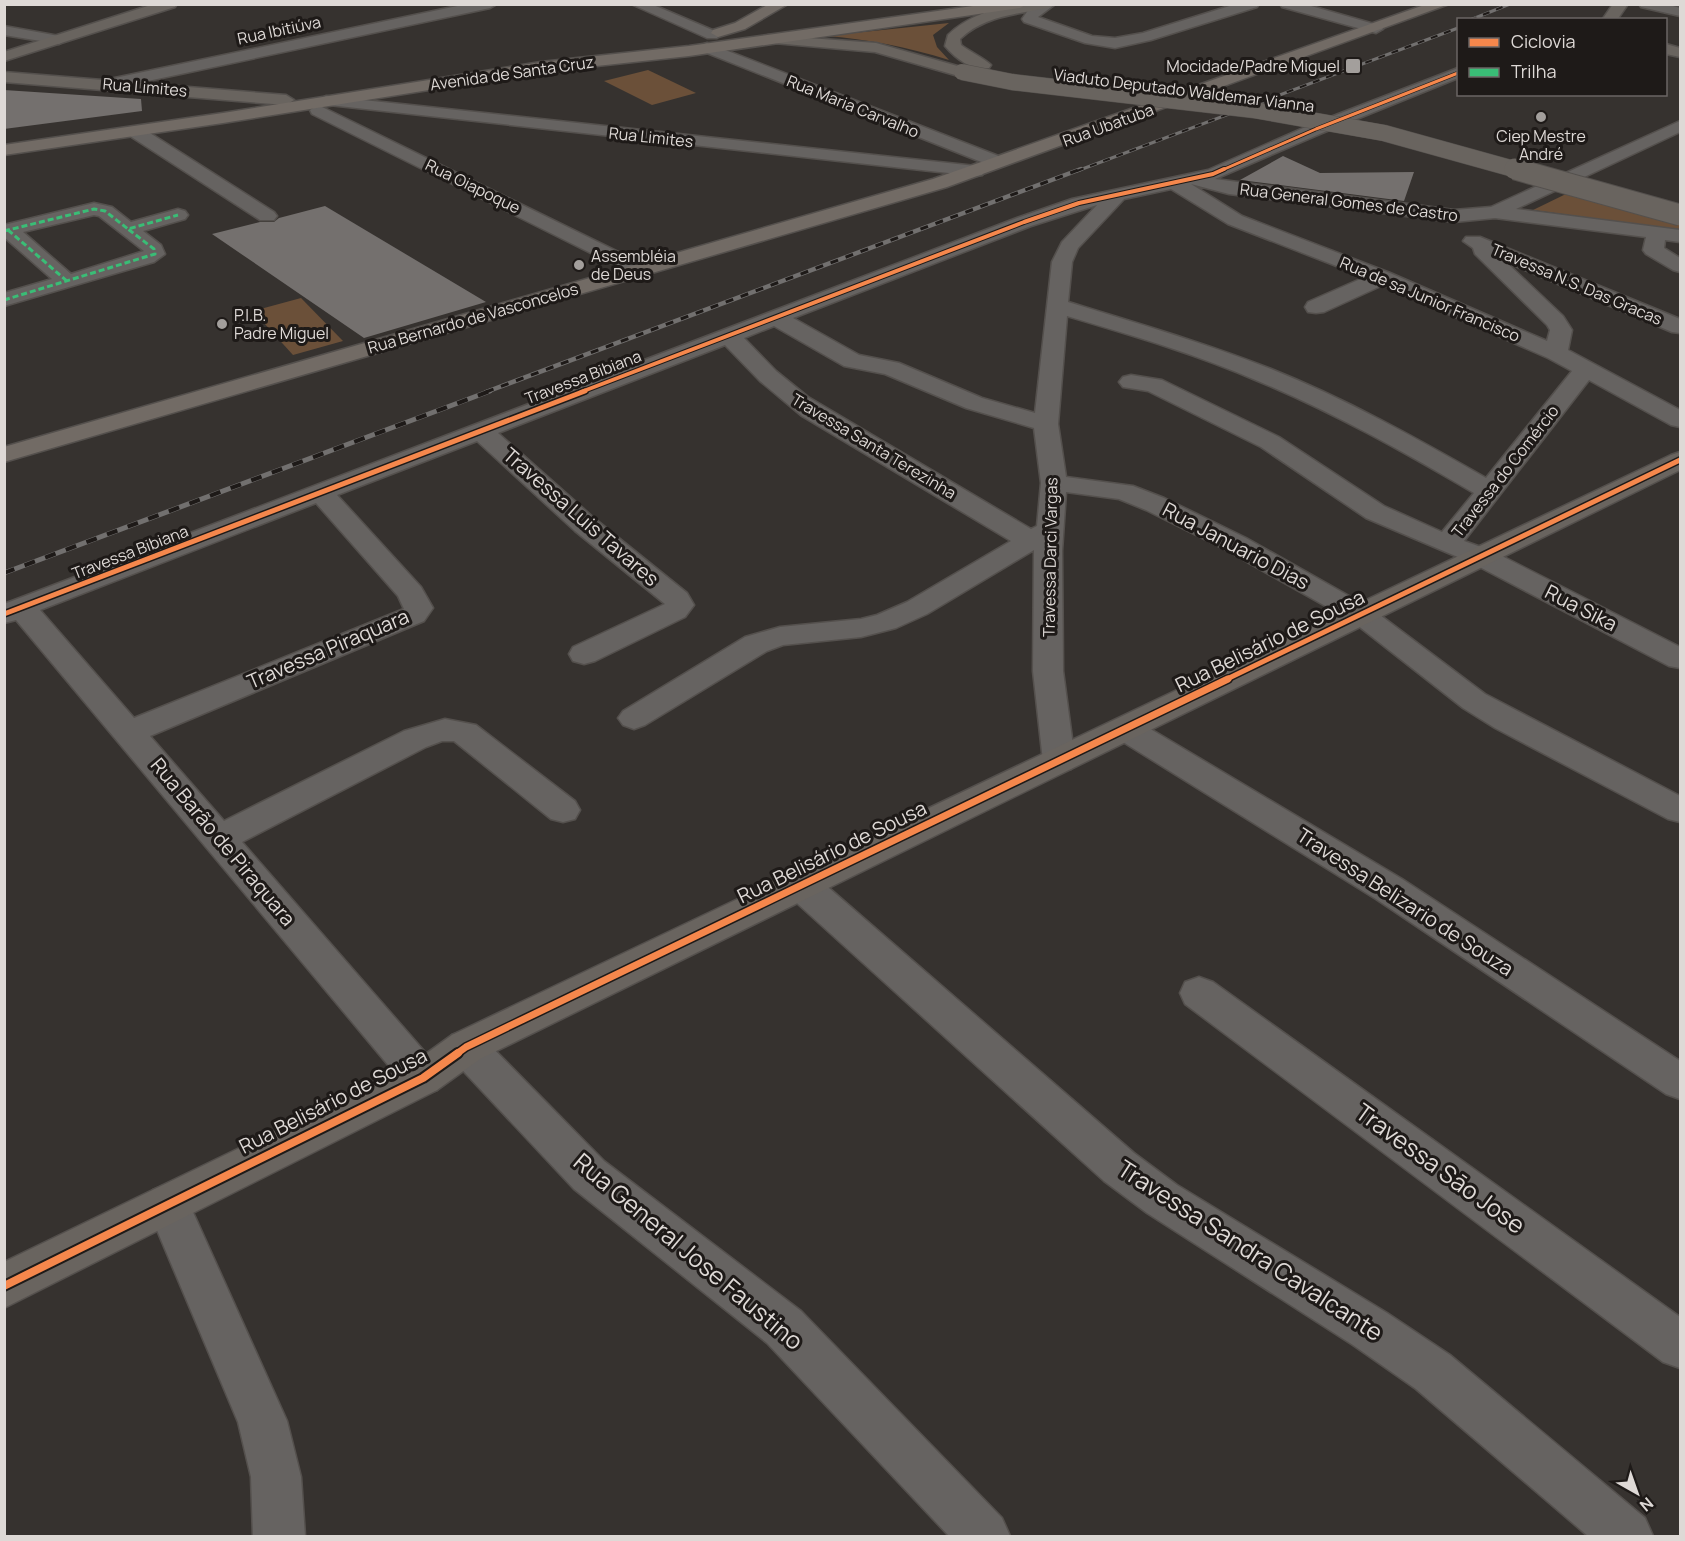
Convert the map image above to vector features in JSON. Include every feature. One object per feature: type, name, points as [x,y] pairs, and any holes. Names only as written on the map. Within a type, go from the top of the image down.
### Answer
[{"type":"main road","points":[[709,42],[781,4]]},
{"type":"main road","name":"Avenida de Santa Cruz","points":[[4,141],[286,100],[494,66],[675,45],[768,39],[898,24],[1020,4]]},
{"type":"main road","name":"Rua Ubatuba","points":[[976,171],[1442,4]]},
{"type":"main road","points":[[1611,18],[1621,4]]},
{"type":"main road","name":"Viaduto Deputado Waldemar Vianna","points":[[1048,5],[990,16],[959,31],[953,39],[953,46],[966,58],[983,65],[1035,77],[1195,95],[1341,116],[1415,132],[1680,203]]},
{"type":"main road","points":[[4,57],[158,6]]},
{"type":"main road","points":[[739,26],[768,39]]},
{"type":"main road","name":"Viaduto Deputado Waldemar Vianna","points":[[768,39],[876,48],[962,72],[1012,82],[1254,110],[1384,133],[1680,214]]},
{"type":"main road","name":"Avenida de Santa Cruz","points":[[4,150],[136,132],[531,68],[709,42]]},
{"type":"main road","name":"Rua Limites","points":[[4,77],[286,100]]},
{"type":"main road","name":"Rua Bernardo de Vasconcelos","points":[[4,455],[882,201],[976,171]]},
{"type":"main road","name":"Rua Belisário de Sousa","points":[[4,1286],[423,1078],[466,1047],[1680,460]]},
{"type":"street","name":"Rua Ibitiúva","points":[[110,84],[490,4]]},
{"type":"street","name":"Rua Maria Carvalho","points":[[638,4],[694,28],[709,42],[999,163]]},
{"type":"street","points":[[1048,5],[1031,14],[1029,17],[1032,21],[1090,40],[1122,43],[1252,4]]},
{"type":"street","points":[[1287,4],[1376,29]]},
{"type":"street","points":[[1646,4],[1680,12]]},
{"type":"street","points":[[694,28],[739,26]]},
{"type":"street","points":[[4,30],[58,40]]},
{"type":"street","points":[[1187,182],[1227,169],[1316,129],[1457,73]]},
{"type":"street","name":"Rua Limites","points":[[326,101],[392,110],[976,171]]},
{"type":"street","name":"Rua Oiapoque","points":[[305,105],[346,122],[640,270]]},
{"type":"street","points":[[346,122],[392,110]]},
{"type":"street","points":[[1495,213],[1680,126]]},
{"type":"street","points":[[136,132],[267,216]]},
{"type":"street","name":"Travessa Bibiana","points":[[13,611],[1024,222],[1079,203],[1187,182]]},
{"type":"street","name":"Rua General Gomes de Castro","points":[[1187,182],[1455,216],[1495,213],[1680,236]]},
{"type":"street","name":"Rua de sa Junior Francisco","points":[[1187,182],[1235,220],[1383,277],[1556,353],[1680,420]]},
{"type":"street","name":"Travessa Darci Vargas","points":[[1059,761],[1048,671],[1048,551],[1041,535],[1054,483],[1046,424],[1057,306],[1062,262],[1069,246],[1117,195]]},
{"type":"street","points":[[4,300],[154,254],[154,249],[105,211],[94,208],[6,231]]},
{"type":"street","points":[[128,229],[178,215]]},
{"type":"street","points":[[1455,216],[1473,241],[1555,321],[1561,330],[1556,353]]},
{"type":"street","points":[[6,231],[68,282]]},
{"type":"street","points":[[1657,233],[1653,250],[1680,266]]},
{"type":"street","name":"Travessa N.S. Das Gracas","points":[[1473,241],[1680,327]]},
{"type":"street","points":[[1316,307],[1383,277]]},
{"type":"street","points":[[1057,306],[1176,342],[1265,375],[1400,440],[1488,490]]},
{"type":"street","points":[[777,318],[852,361],[891,368],[974,403],[1046,424]]},
{"type":"street","name":"Travessa Santa Terezinha","points":[[730,336],[772,382],[811,411],[1041,535]]},
{"type":"street","name":"Travessa do Comércio","points":[[1482,557],[1447,544],[1586,369]]},
{"type":"street","points":[[1131,382],[1154,385],[1270,442],[1375,512],[1447,544]]},
{"type":"street","name":"Travessa Luis Tavares","points":[[481,431],[592,531],[672,594],[680,605],[664,617],[584,654]]},
{"type":"street","name":"Rua Januario Dias","points":[[1054,483],[1124,492],[1155,504],[1255,554],[1362,615],[1474,701],[1540,739],[1680,810]]},
{"type":"street","name":"Travessa Piraquara","points":[[130,732],[414,615],[419,608],[411,593],[321,493]]},
{"type":"street","points":[[634,718],[756,644],[780,636],[861,628],[886,622],[917,608],[1041,535]]},
{"type":"street","name":"Rua Sika","points":[[1482,557],[1680,659]]},
{"type":"street","name":"Rua Barão de Piraquara","points":[[13,611],[130,732],[423,1078]]},
{"type":"street","points":[[219,838],[415,739],[436,730],[451,728],[465,733],[563,810]]},
{"type":"street","name":"Travessa Belizario de Souza","points":[[1125,729],[1389,889],[1680,1082]]},
{"type":"street","name":"Travessa Sandra Cavalcante","points":[[801,885],[1119,1167],[1162,1199],[1370,1329],[1433,1372],[1627,1536]]},
{"type":"street","name":"Travessa Sāo Jose","points":[[1199,993],[1680,1345]]},
{"type":"street","name":"Rua General Jose Faustino","points":[[466,1047],[590,1175],[784,1327],[984,1536]]},
{"type":"street","points":[[168,1204],[262,1421],[276,1477],[279,1536]]},
{"type":"shaded area","points":[[949,23],[933,35],[937,47],[949,60],[887,44],[825,36]]},
{"type":"shaded area","points":[[648,70],[696,93],[652,105],[604,81]]},
{"type":"shaded area","points":[[1568,193],[1680,223],[1680,230],[1533,210]]},
{"type":"shaded area","points":[[301,298],[343,341],[293,355],[253,311]]},
{"type":"building","points":[[4,90],[141,99],[142,111],[4,129]]},
{"type":"building","points":[[1283,156],[1320,173],[1414,172],[1404,201],[1240,180]]},
{"type":"building","points":[[325,206],[486,302],[364,338],[212,234],[260,222],[274,222],[279,218]]},
{"type":"railway","points":[[1475,18],[1510,4]]},
{"type":"railway","points":[[1077,171],[1457,28]]},
{"type":"railway","points":[[486,392],[1081,169]]},
{"type":"railway","points":[[4,573],[490,391]]},
{"type":"marked path","points":[[4,231],[94,209],[105,211],[128,229],[178,215]]},
{"type":"marked path","points":[[4,300],[155,254],[154,249],[128,229]]},
{"type":"marked path","points":[[8,230],[68,282]]},
{"type":"cycle path","points":[[4,614],[1024,222],[1079,203],[1213,174],[1316,129],[1457,73]]},
{"type":"cycle path","points":[[4,1286],[423,1078],[466,1047],[1680,460]]},
{"type":"place","name":"Mocidade/Padre Miguel","points":[[1353,66]]},
{"type":"place","name":"Ciep Mestre André","points":[[1541,117]]},
{"type":"place","name":"Assembléia de Deus","points":[[579,265]]},
{"type":"place","name":"P.I.B. Padre Miguel","points":[[222,324]]}]
